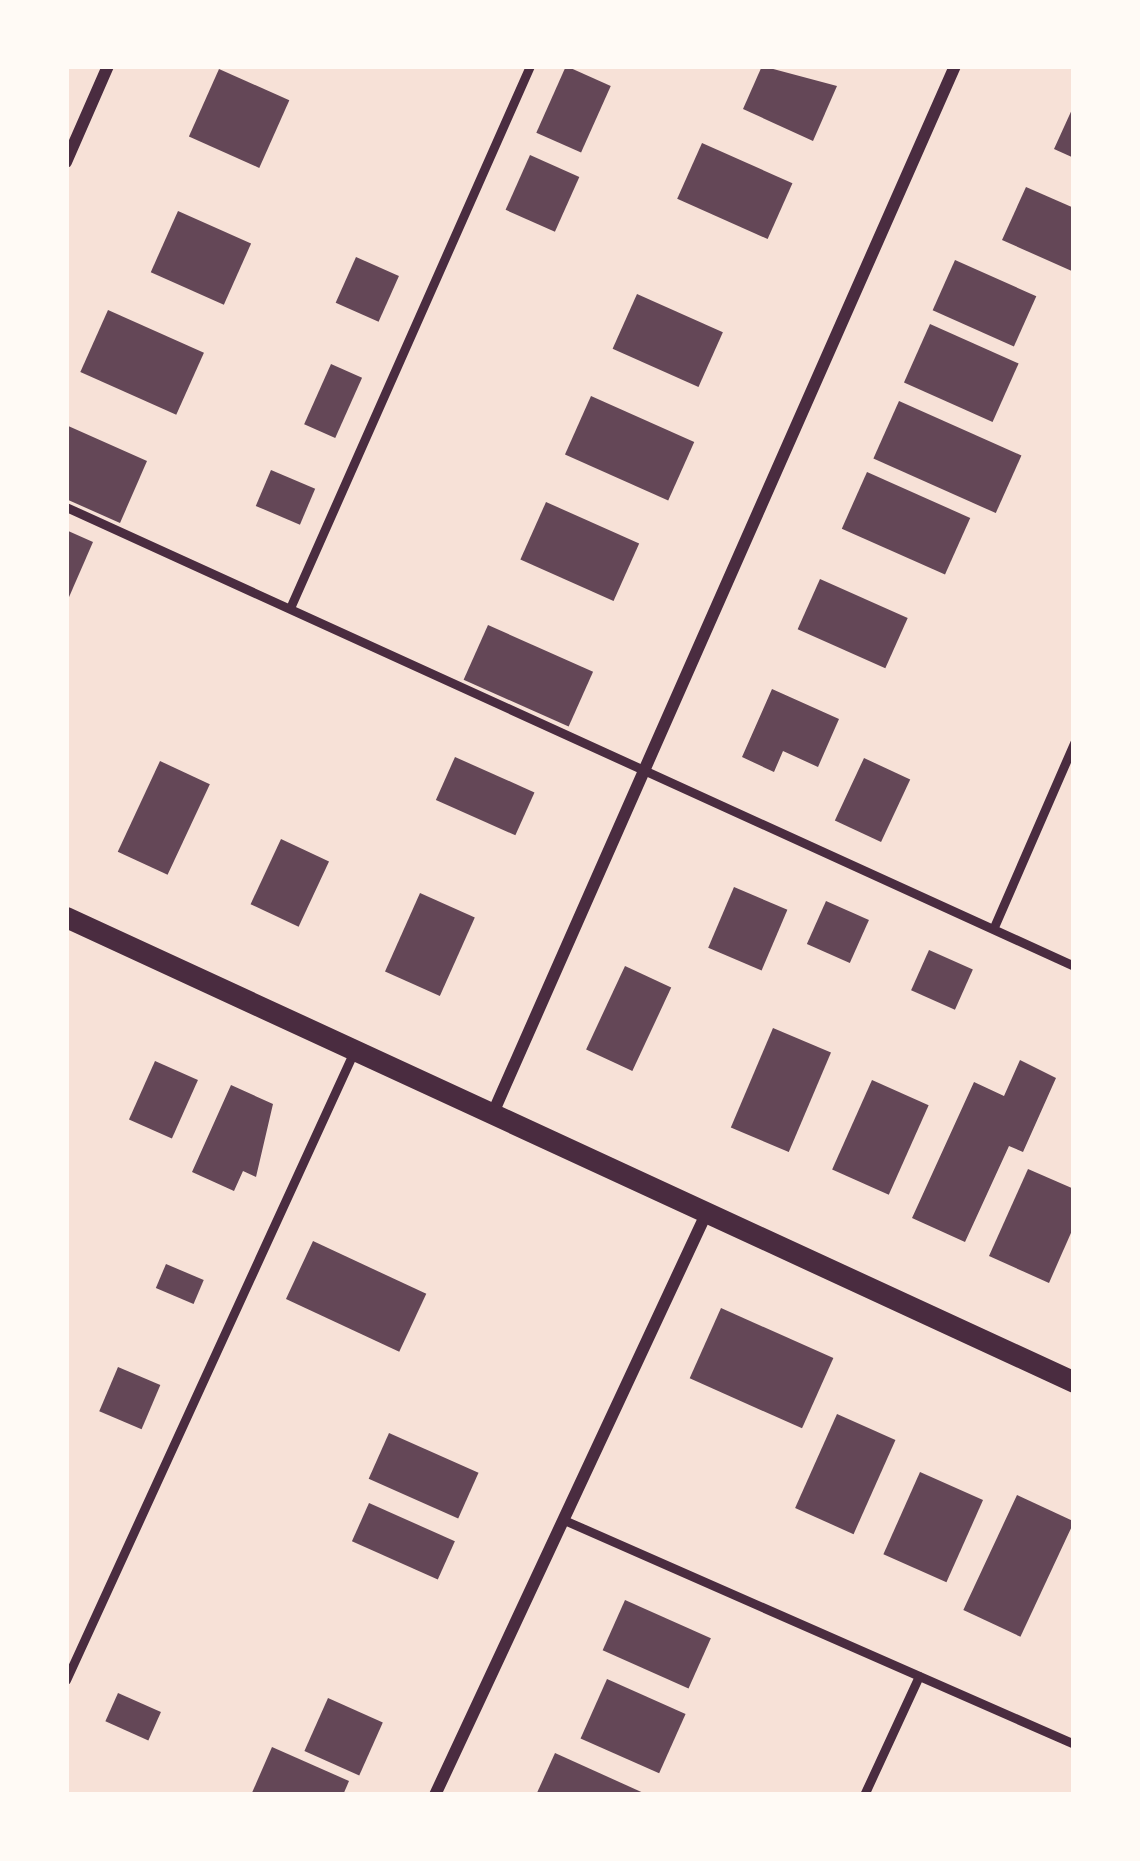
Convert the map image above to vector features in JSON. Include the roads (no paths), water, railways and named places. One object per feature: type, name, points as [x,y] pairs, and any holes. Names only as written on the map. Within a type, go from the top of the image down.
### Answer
[{"type":"street","points":[[66,162],[108,66]]},
{"type":"street","points":[[493,1113],[955,66]]},
{"type":"street","points":[[66,917],[1074,1382]]},
{"type":"street","points":[[435,1795],[707,1212]]},
{"type":"lane","points":[[290,608],[530,66]]},
{"type":"lane","points":[[66,507],[1074,965]]},
{"type":"lane","points":[[994,927],[1074,743]]},
{"type":"lane","points":[[66,1680],[355,1049]]},
{"type":"lane","points":[[564,1520],[1074,1744]]},
{"type":"lane","points":[[864,1795],[920,1676]]}]
